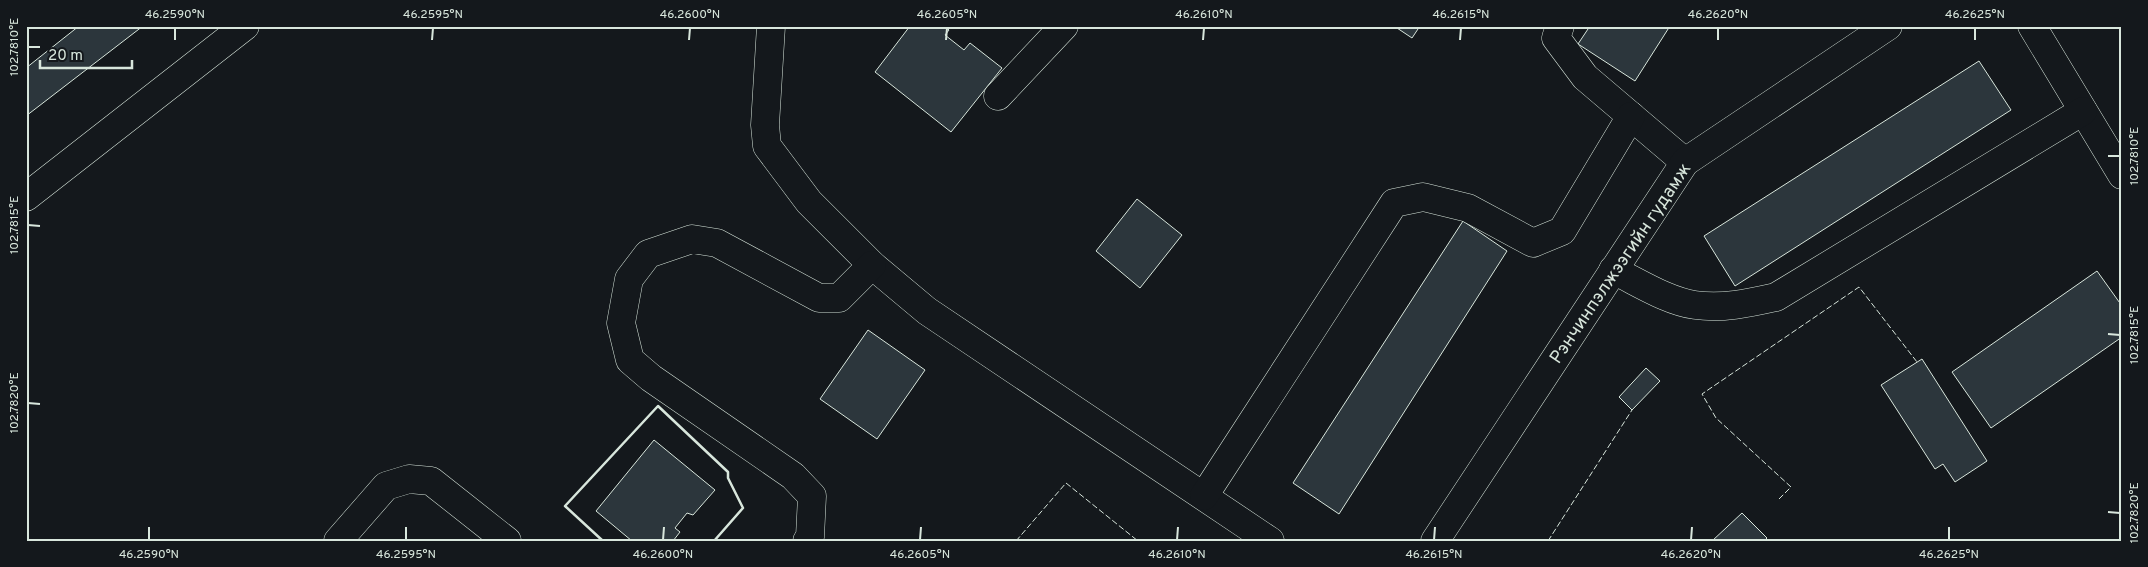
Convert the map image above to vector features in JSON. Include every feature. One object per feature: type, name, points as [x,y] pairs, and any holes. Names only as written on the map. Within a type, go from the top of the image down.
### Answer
[{"type":"street","points":[[26,197],[245,26]]},
{"type":"street","points":[[771,26],[765,125],[767,146],[809,202],[872,265],[927,311],[1270,541]]},
{"type":"street","points":[[998,96],[1064,26]]},
{"type":"street","points":[[1560,26],[1556,38],[1584,77],[1686,162]]},
{"type":"street","name":"Рэнчинпэлжээгийн гудамж","points":[[1435,541],[1686,162],[1888,26]]},
{"type":"street","points":[[2032,26],[2122,175]]},
{"type":"street","points":[[1613,270],[1666,295],[1694,304],[1736,306],[1776,297],[2083,110]]},
{"type":"street","points":[[1204,496],[1394,202],[1423,197],[1468,208],[1533,243],[1562,231],[1631,116]]},
{"type":"street","points":[[807,541],[810,537],[812,496],[793,476],[651,378],[630,360],[621,323],[629,279],[648,254],[692,239],[717,243],[819,298],[839,298],[872,265]]},
{"type":"street","points":[[338,541],[386,486],[409,479],[431,480],[506,541]]},
{"type":"building","points":[[79,26],[143,26],[26,116],[26,68]]},
{"type":"building","points":[[910,26],[945,26],[949,30],[945,35],[964,50],[970,43],[1002,68],[951,132],[875,72]]},
{"type":"building","points":[[1394,26],[1420,26],[1412,38]]},
{"type":"building","points":[[1590,26],[1670,26],[1635,81],[1578,44]]},
{"type":"building","points":[[1979,61],[2011,110],[1735,286],[1704,236]]},
{"type":"building","points":[[1137,199],[1182,235],[1140,288],[1096,251]]},
{"type":"building","points":[[1463,221],[1507,251],[1339,514],[1293,483]]},
{"type":"building","points":[[2097,271],[2122,306],[2122,337],[1991,428],[1952,372]]},
{"type":"building","points":[[868,330],[925,370],[877,439],[820,399]]},
{"type":"building","points":[[1922,359],[1987,461],[1955,482],[1943,464],[1935,469],[1881,385]]},
{"type":"building","points":[[1646,368],[1660,381],[1632,410],[1619,397]]},
{"type":"building","points":[[654,440],[715,490],[693,515],[687,513],[675,528],[680,532],[673,541],[632,541],[596,511]]},
{"type":"building","points":[[1742,513],[1767,538],[1764,541],[1712,541]]},
{"type":"fence","points":[[1779,499],[1791,487],[1716,418],[1702,394],[1859,287],[1917,362]]},
{"type":"fence","points":[[1548,541],[1632,410]]},
{"type":"fence","points":[[1016,541],[1066,483],[1138,541]]},
{"type":"wall","points":[[603,541],[565,506],[658,406],[728,472],[728,478],[743,508],[714,541]]}]
